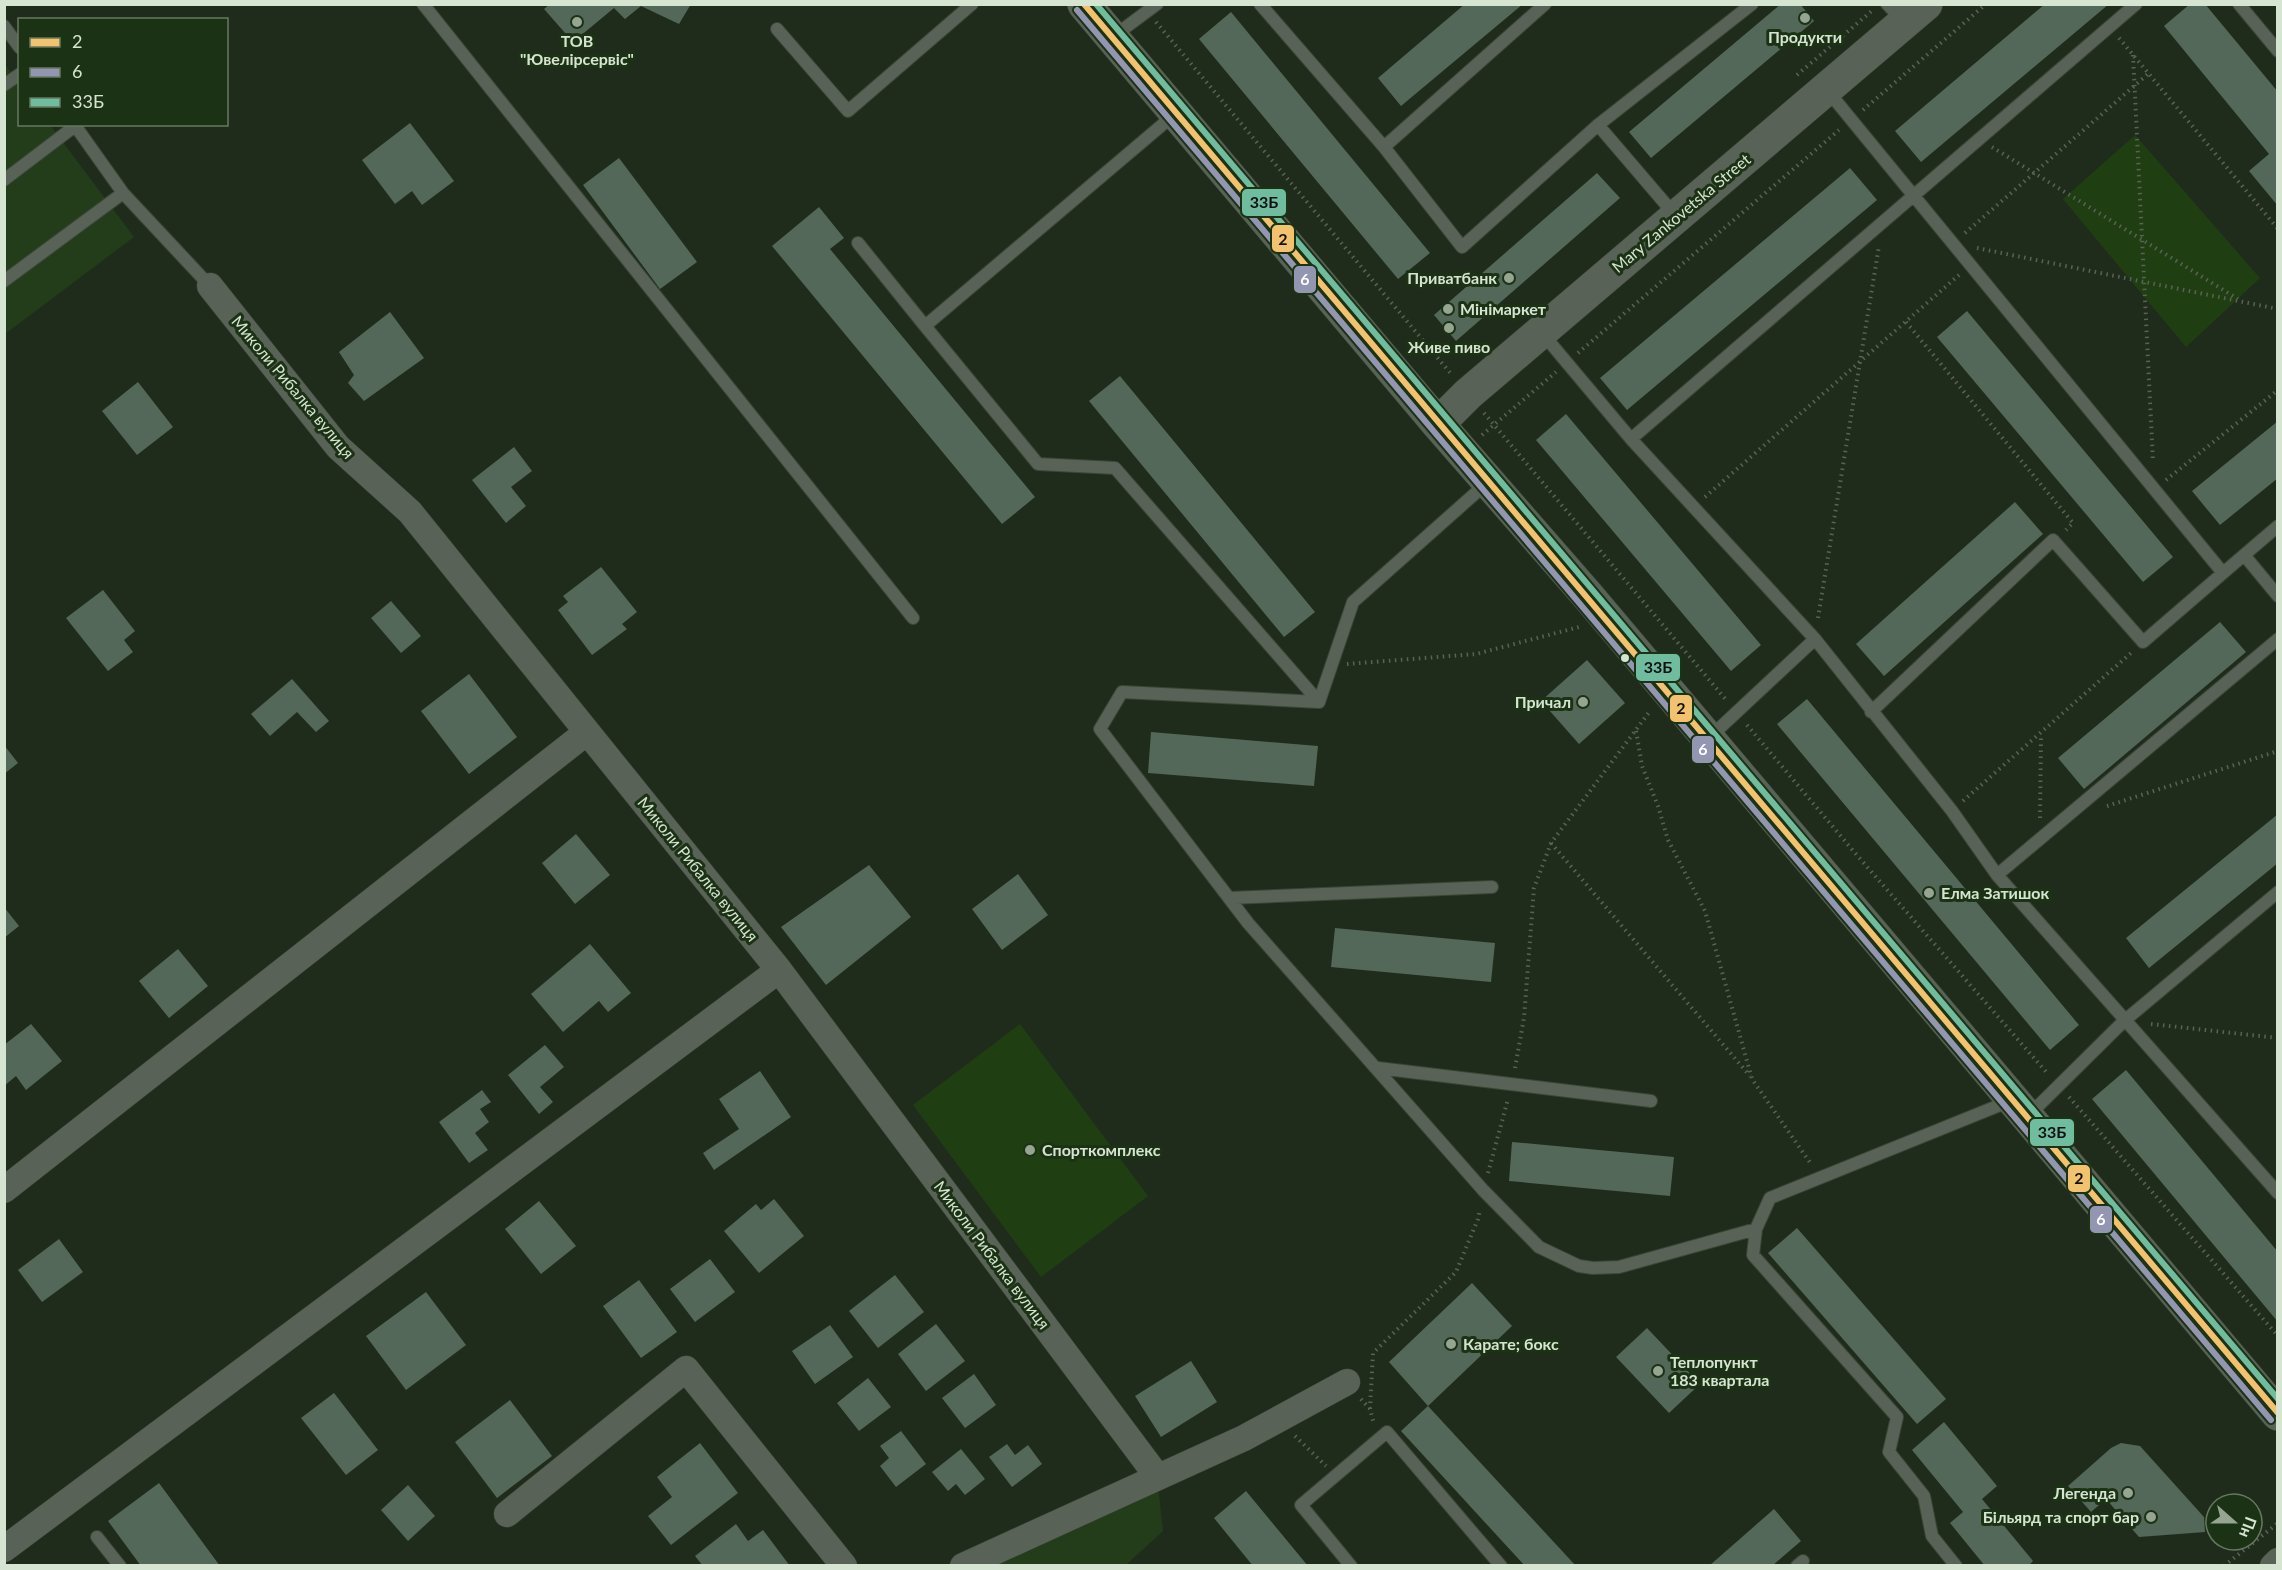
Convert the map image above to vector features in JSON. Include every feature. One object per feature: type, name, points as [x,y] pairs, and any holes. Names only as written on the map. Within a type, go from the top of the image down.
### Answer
[{"type":"street","points":[[1084,4],[2277,1414]]},
{"type":"street","name":"Mary Zankovetska Street","points":[[1438,424],[1468,394],[1827,89],[1906,11]]},
{"type":"street","name":"Миколи Рибалка вулиця","points":[[210,286],[338,447],[410,512],[779,970],[1157,1476]]},
{"type":"street","points":[[4,1190],[587,732]]},
{"type":"street","points":[[4,1549],[779,970]]},
{"type":"street","points":[[507,1514],[686,1369],[844,1566]]},
{"type":"street","points":[[963,1566],[1244,1437],[1347,1382]]},
{"type":"street","points":[[4,1559],[10,1566]]},
{"type":"street","points":[[2273,1566],[2277,1561]]},
{"type":"lane","points":[[423,4],[913,618]]},
{"type":"lane","points":[[777,29],[848,111],[972,4]]},
{"type":"lane","points":[[1260,4],[1384,147],[1462,246],[1598,124],[1752,4]]},
{"type":"lane","points":[[1384,147],[1545,4]]},
{"type":"lane","points":[[1631,439],[2136,4]]},
{"type":"lane","points":[[2239,4],[2277,51]]},
{"type":"lane","points":[[1112,38],[1152,8]]},
{"type":"lane","points":[[4,27],[18,45]]},
{"type":"lane","points":[[4,85],[18,75]]},
{"type":"lane","points":[[1827,89],[2223,573]]},
{"type":"lane","points":[[925,326],[1175,113]]},
{"type":"lane","points":[[1598,124],[1676,217]]},
{"type":"lane","points":[[4,180],[74,126]]},
{"type":"lane","points":[[76,126],[123,193],[210,286]]},
{"type":"lane","points":[[4,280],[123,193]]},
{"type":"lane","points":[[858,243],[1038,465],[1115,468],[1319,702]]},
{"type":"lane","points":[[1541,332],[1631,439],[1815,639],[1870,712],[1952,811],[1997,875],[2277,1193]]},
{"type":"lane","points":[[1319,702],[1353,602],[1488,481]]},
{"type":"lane","points":[[1870,712],[2054,540],[2142,642],[2277,526]]},
{"type":"lane","points":[[2244,555],[2277,596]]},
{"type":"lane","points":[[1708,740],[1815,639]]},
{"type":"lane","points":[[1997,875],[2039,837],[2277,639]]},
{"type":"lane","points":[[1319,702],[1122,692],[1100,729],[1248,923],[1483,1190],[1539,1247],[1579,1266],[1619,1267],[1756,1229]]},
{"type":"lane","points":[[1229,898],[1492,887]]},
{"type":"lane","points":[[1956,1566],[1932,1536],[1924,1496],[1889,1452],[1896,1417],[1753,1255],[1756,1229],[1770,1198],[1820,1178],[2019,1109],[2058,1086],[2124,1021],[2277,892]]},
{"type":"lane","points":[[1378,1068],[1651,1101]]},
{"type":"lane","points":[[1351,1566],[1301,1505],[1387,1431],[1501,1566]]},
{"type":"lane","points":[[97,1537],[120,1566]]},
{"type":"path","points":[[1463,451],[1986,4]]},
{"type":"path","points":[[1152,8],[1468,394],[1855,853],[2277,1336]]},
{"type":"path","points":[[2110,27],[2277,230]]},
{"type":"path","points":[[2133,55],[2155,489]]},
{"type":"path","points":[[1953,243],[2148,74]]},
{"type":"path","points":[[1978,139],[2242,302]]},
{"type":"path","points":[[1815,639],[1883,220]]},
{"type":"path","points":[[1953,243],[2277,309]]},
{"type":"path","points":[[1694,507],[1971,265]]},
{"type":"path","points":[[1906,321],[2073,523],[2054,540]]},
{"type":"path","points":[[2155,489],[2277,390]]},
{"type":"path","points":[[1331,665],[1476,654],[1607,620]]},
{"type":"path","points":[[1952,811],[2041,735],[2142,642]]},
{"type":"path","points":[[1378,1439],[1370,1409],[1373,1353],[1456,1272],[1478,1219],[1483,1190],[1513,1084],[1524,1018],[1534,888],[1551,843],[1666,690]]},
{"type":"path","points":[[1636,730],[1642,766],[1658,806],[1668,840],[1705,911],[1752,1079]]},
{"type":"path","points":[[2039,837],[2041,735]]},
{"type":"path","points":[[2102,807],[2277,751]]},
{"type":"path","points":[[1551,843],[1752,1079],[1820,1178]]},
{"type":"path","points":[[2124,1021],[2277,1038]]},
{"type":"path","points":[[1347,1382],[1370,1409]]},
{"type":"path","points":[[2224,1566],[2277,1523]]},
{"type":"shaded area","points":[[4,63],[18,82],[18,126],[51,126],[134,237],[5,334]]},
{"type":"shaded area","points":[[2135,135],[2260,278],[2186,347],[2063,199]]},
{"type":"shaded area","name":"Спорткомплекс","points":[[1020,1024],[1148,1196],[1041,1277],[913,1105]]},
{"type":"shaded area","points":[[1157,1476],[1163,1531],[1126,1565],[963,1566]]},
{"type":"building","name":"ТОВ \"Ювелірсервіс\"","points":[[550,4],[691,4],[679,24],[641,6],[625,19],[614,8],[573,42],[544,9]]},
{"type":"building","points":[[1465,4],[1523,4],[1401,106],[1378,78]]},
{"type":"building","points":[[1781,4],[1800,4],[1814,21],[1651,158],[1629,132]]},
{"type":"building","points":[[2045,4],[2109,4],[1921,162],[1895,131]]},
{"type":"building","points":[[2190,4],[2205,4],[2278,92],[2278,206],[2249,171],[2269,154],[2164,26]]},
{"type":"building","points":[[1231,12],[1430,253],[1398,279],[1199,39]]},
{"type":"building","points":[[410,123],[454,181],[422,205],[412,191],[395,204],[362,160]]},
{"type":"building","points":[[619,158],[697,262],[660,289],[583,185]]},
{"type":"building","points":[[1850,168],[1877,200],[1627,410],[1600,378]]},
{"type":"building","points":[[1597,173],[1620,198],[1456,341],[1434,315]]},
{"type":"building","points":[[819,207],[844,238],[830,249],[1035,497],[1002,524],[772,246]]},
{"type":"building","points":[[1967,311],[2173,557],[2143,582],[1937,337]]},
{"type":"building","points":[[390,312],[424,358],[364,401],[348,383],[354,375],[339,352]]},
{"type":"building","points":[[1120,376],[1315,612],[1284,637],[1089,401]]},
{"type":"building","points":[[138,382],[173,427],[137,455],[102,411]]},
{"type":"building","points":[[1566,414],[1761,645],[1731,671],[1536,440]]},
{"type":"building","points":[[2278,421],[2278,478],[2220,525],[2192,491]]},
{"type":"building","points":[[514,447],[532,471],[511,487],[526,506],[506,523],[472,480]]},
{"type":"building","points":[[2015,502],[2043,534],[1884,676],[1856,644]]},
{"type":"building","points":[[601,567],[637,612],[622,624],[627,629],[592,655],[558,610],[568,602],[563,596]]},
{"type":"building","points":[[103,590],[135,631],[124,640],[133,652],[108,671],[66,618]]},
{"type":"building","points":[[391,601],[421,636],[401,653],[371,618]]},
{"type":"building","points":[[2220,622],[2246,652],[2084,789],[2058,758]]},
{"type":"building","name":"Причал","points":[[1587,660],[1625,703],[1579,744],[1541,701]]},
{"type":"building","points":[[469,674],[517,737],[469,774],[421,711]]},
{"type":"building","points":[[292,679],[329,721],[316,732],[297,712],[270,736],[251,714]]},
{"type":"building","points":[[1807,699],[2079,1025],[2050,1050],[1777,724]]},
{"type":"building","points":[[1151,732],[1318,746],[1314,786],[1148,773]]},
{"type":"building","points":[[4,745],[18,763],[4,774]]},
{"type":"building","points":[[2278,814],[2278,863],[2149,968],[2126,938]]},
{"type":"building","points":[[576,834],[610,875],[575,904],[542,863]]},
{"type":"building","points":[[869,865],[911,917],[826,985],[781,927]]},
{"type":"building","points":[[1018,874],[1048,915],[1002,950],[972,909]]},
{"type":"building","points":[[4,907],[19,926],[4,938]]},
{"type":"building","points":[[1335,928],[1495,943],[1491,982],[1331,967]]},
{"type":"building","points":[[590,944],[631,993],[608,1012],[599,1001],[563,1032],[531,994]]},
{"type":"building","points":[[178,949],[208,986],[169,1018],[139,981]]},
{"type":"building","points":[[31,1024],[62,1061],[26,1090],[16,1076],[4,1086],[4,1045]]},
{"type":"building","points":[[545,1045],[564,1067],[540,1087],[553,1102],[539,1114],[508,1075]]},
{"type":"building","points":[[2126,1070],[2278,1252],[2278,1322],[2092,1099]]},
{"type":"building","points":[[760,1071],[791,1117],[714,1170],[703,1153],[739,1129],[719,1099]]},
{"type":"building","points":[[482,1090],[491,1102],[480,1109],[489,1122],[475,1133],[488,1150],[469,1163],[439,1122]]},
{"type":"building","points":[[1512,1142],[1674,1157],[1670,1196],[1509,1181]]},
{"type":"building","points":[[774,1199],[804,1236],[759,1273],[724,1231],[756,1204],[761,1210]]},
{"type":"building","points":[[539,1201],[576,1246],[541,1274],[505,1229]]},
{"type":"building","points":[[1797,1228],[1946,1399],[1917,1424],[1768,1253]]},
{"type":"building","points":[[59,1239],[83,1272],[42,1302],[18,1270]]},
{"type":"building","points":[[710,1259],[735,1292],[695,1322],[670,1289]]},
{"type":"building","points":[[895,1275],[924,1312],[878,1348],[849,1311]]},
{"type":"building","points":[[639,1280],[677,1332],[641,1358],[603,1306]]},
{"type":"building","name":"Карате; бокс","points":[[1472,1283],[1512,1326],[1428,1406],[1389,1362]]},
{"type":"building","points":[[426,1292],[466,1345],[406,1390],[366,1336]]},
{"type":"building","points":[[936,1324],[965,1361],[926,1391],[898,1354]]},
{"type":"building","points":[[830,1325],[853,1357],[815,1384],[792,1351]]},
{"type":"building","name":"Теплопункт 183 квартала","points":[[1647,1328],[1700,1384],[1669,1413],[1616,1357]]},
{"type":"building","points":[[1191,1361],[1217,1402],[1161,1437],[1135,1396]]},
{"type":"building","points":[[974,1374],[996,1405],[965,1428],[942,1398]]},
{"type":"building","points":[[868,1378],[891,1407],[859,1431],[837,1403]]},
{"type":"building","points":[[334,1393],[378,1450],[346,1475],[301,1418]]},
{"type":"building","points":[[510,1400],[552,1456],[497,1498],[455,1442]]},
{"type":"building","points":[[1428,1406],[1576,1566],[1525,1566],[1401,1431]]},
{"type":"building","points":[[1944,1422],[1997,1486],[1982,1499],[2033,1561],[2028,1566],[1985,1566],[1950,1523],[1963,1512],[1912,1450]]},
{"type":"building","points":[[901,1431],[926,1464],[896,1487],[880,1466],[889,1458],[880,1446]]},
{"type":"building","points":[[700,1443],[738,1493],[671,1545],[648,1516],[672,1497],[657,1477]]},
{"type":"building","name":"Легенда","points":[[2121,1443],[2140,1446],[2204,1517],[2204,1532],[2139,1537],[2106,1499],[2091,1512],[2068,1486],[2111,1448]]},
{"type":"building","points":[[1007,1444],[1015,1455],[1028,1445],[1042,1464],[1012,1487],[989,1457]]},
{"type":"building","points":[[961,1449],[985,1479],[965,1495],[956,1484],[948,1491],[932,1472]]},
{"type":"building","points":[[159,1483],[220,1566],[141,1566],[108,1521]]},
{"type":"building","points":[[408,1485],[435,1516],[408,1541],[381,1510]]},
{"type":"building","points":[[1246,1491],[1308,1566],[1253,1566],[1214,1518]]},
{"type":"building","points":[[1774,1509],[1801,1541],[1772,1566],[1709,1566]]},
{"type":"building","points":[[736,1524],[748,1541],[763,1530],[790,1566],[703,1566],[695,1556]]},
{"type":"transit line","name":"2","points":[[1084,4],[2278,1413]]},
{"type":"transit line","name":"33Б","points":[[1096,4],[2278,1399]]},
{"type":"transit line","name":"6","points":[[1077,10],[2271,1420]]},
{"type":"place","name":"Продукти","points":[[1805,18]]},
{"type":"place","name":"ТОВ \"Ювелірсервіс\"","points":[[577,22]]},
{"type":"place","name":"Приватбанк","points":[[1509,278]]},
{"type":"place","name":"Мінімаркет","points":[[1448,309]]},
{"type":"place","name":"Живе пиво","points":[[1449,328]]},
{"type":"place","name":"Причал","points":[[1583,702]]},
{"type":"place","name":"Елма Затишок","points":[[1929,893]]},
{"type":"place","name":"Спорткомплекс","points":[[1030,1150]]},
{"type":"place","name":"Карате; бокс","points":[[1451,1344]]},
{"type":"place","name":"Теплопункт 183 квартала","points":[[1658,1371]]},
{"type":"place","name":"Легенда","points":[[2128,1493]]},
{"type":"place","name":"Більярд та спорт бар","points":[[2151,1517]]}]
